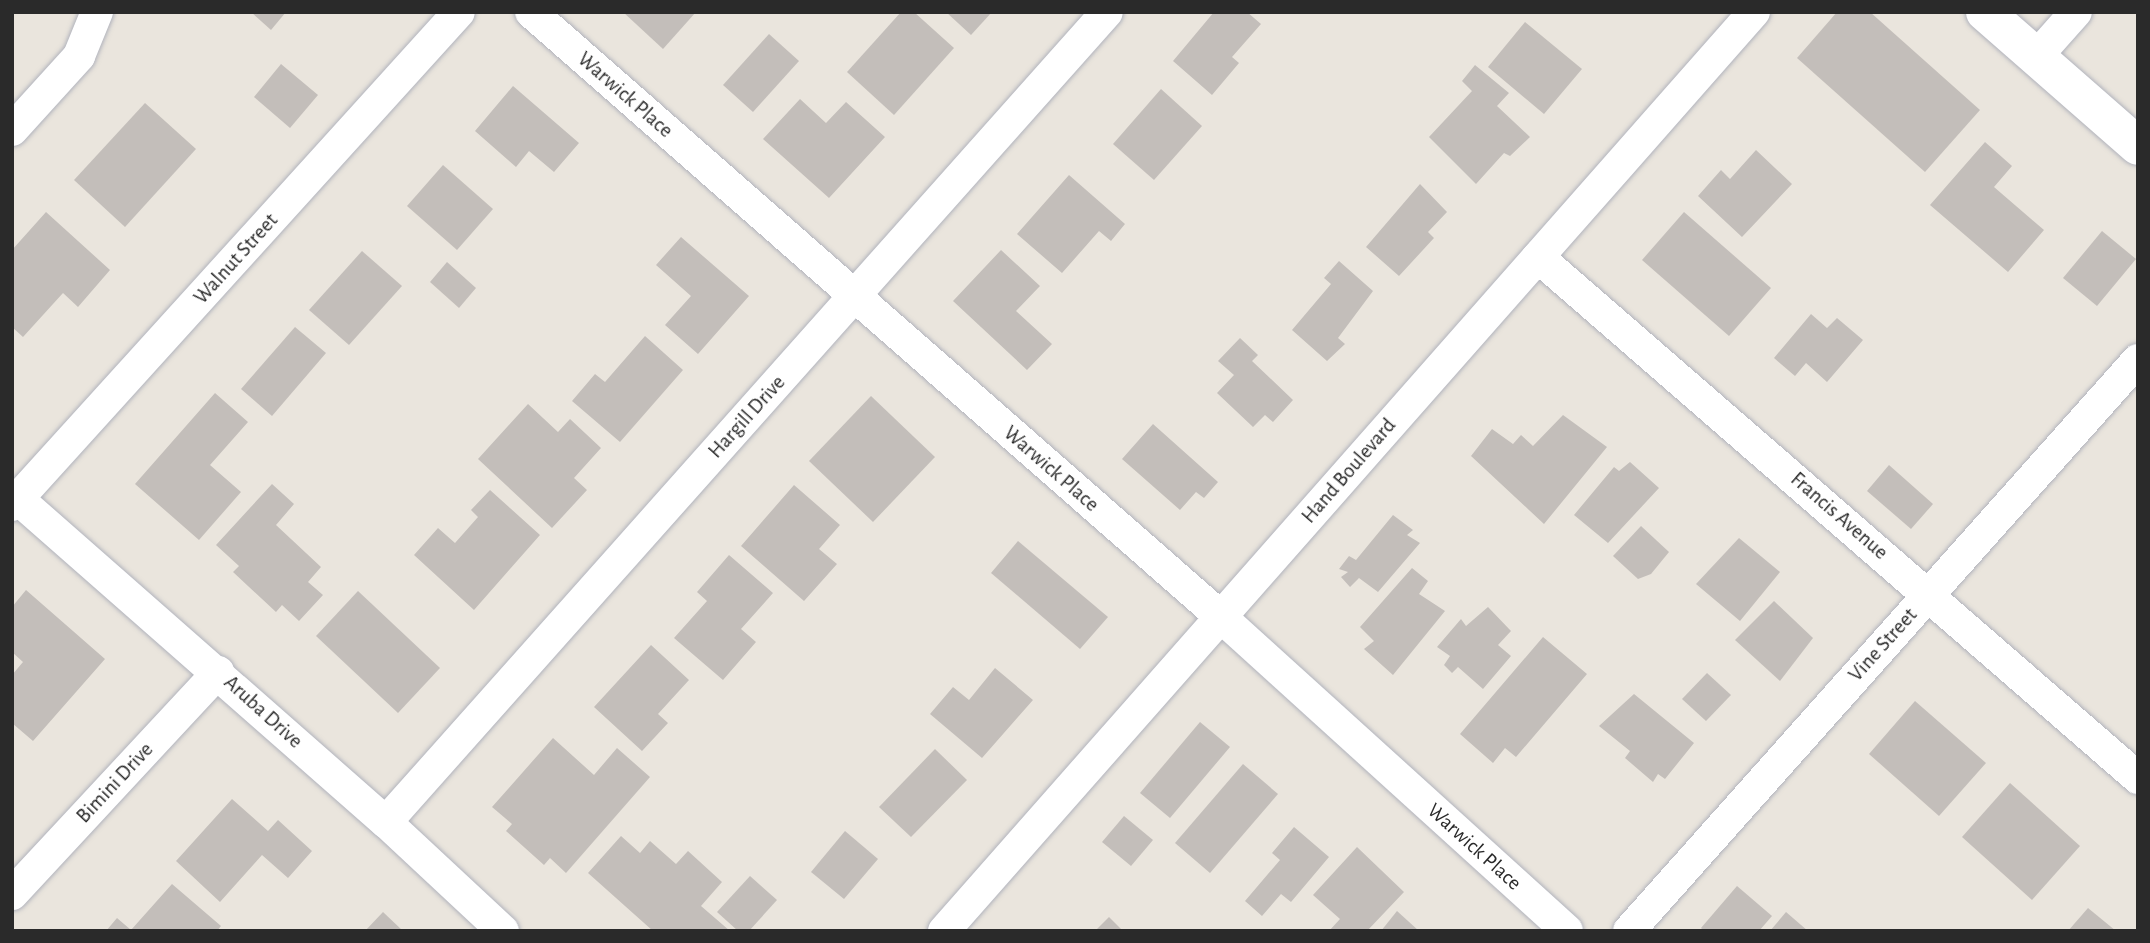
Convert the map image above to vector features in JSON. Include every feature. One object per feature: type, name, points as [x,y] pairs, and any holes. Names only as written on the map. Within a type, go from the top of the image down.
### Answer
[{"type":"street","points":[[12,130],[79,56],[97,12]]},
{"type":"street","name":"Walnut Street","points":[[15,502],[460,12]]},
{"type":"street","name":"Warwick Place","points":[[531,12],[853,298],[1221,617],[1567,931]]},
{"type":"street","name":"Hargill Drive","points":[[386,822],[1107,12]]},
{"type":"street","name":"Hand Boulevard","points":[[944,931],[1754,12]]},
{"type":"street","points":[[1985,12],[2138,146]]},
{"type":"street","points":[[2036,57],[2076,12]]},
{"type":"street","name":"Francis Avenue","points":[[1538,257],[1929,593],[2138,778]]},
{"type":"street","name":"Vine Street","points":[[1629,931],[2138,360]]},
{"type":"street","name":"Aruba Drive","points":[[15,502],[218,672],[386,822],[502,931]]},
{"type":"street","name":"Bimini Drive","points":[[12,894],[218,672]]},
{"type":"building","points":[[251,12],[286,12],[271,30]]},
{"type":"building","points":[[623,12],[696,12],[663,49]]},
{"type":"building","points":[[901,12],[914,12],[954,48],[894,115],[847,72]]},
{"type":"building","points":[[946,12],[992,12],[971,35]]},
{"type":"building","points":[[1214,12],[1247,12],[1261,24],[1232,57],[1239,63],[1212,95],[1173,61]]},
{"type":"building","points":[[1837,12],[1870,12],[1980,110],[1925,172],[1797,58]]},
{"type":"building","points":[[1525,22],[1582,69],[1544,114],[1488,67]]},
{"type":"building","points":[[769,34],[799,61],[753,112],[723,85]]},
{"type":"building","points":[[281,64],[318,95],[290,128],[254,97]]},
{"type":"building","points":[[1475,65],[1509,93],[1497,106],[1530,137],[1510,156],[1504,153],[1476,184],[1429,137],[1472,91],[1462,81]]},
{"type":"building","points":[[513,86],[579,143],[554,172],[529,151],[516,167],[475,131]]},
{"type":"building","points":[[1161,89],[1202,126],[1154,180],[1113,144]]},
{"type":"building","points":[[800,99],[826,123],[846,102],[885,137],[829,198],[763,139]]},
{"type":"building","points":[[145,103],[196,149],[125,227],[74,180]]},
{"type":"building","points":[[1985,142],[2012,166],[1994,187],[2044,230],[2008,272],[1930,205]]},
{"type":"building","points":[[1756,150],[1792,184],[1742,237],[1698,196],[1721,170],[1730,179]]},
{"type":"building","points":[[443,165],[493,209],[457,250],[407,206]]},
{"type":"building","points":[[1069,175],[1125,224],[1111,241],[1099,231],[1062,273],[1017,234]]},
{"type":"building","points":[[1420,184],[1447,212],[1428,232],[1434,238],[1399,276],[1366,247]]},
{"type":"building","points":[[46,212],[110,270],[78,307],[63,293],[23,337],[12,327],[12,250]]},
{"type":"building","points":[[1684,212],[1771,288],[1729,336],[1642,260]]},
{"type":"building","points":[[2102,231],[2136,259],[2097,306],[2063,278]]},
{"type":"building","points":[[681,237],[749,296],[698,354],[665,325],[691,296],[656,265]]},
{"type":"building","points":[[1001,250],[1040,286],[1016,311],[1052,344],[1027,370],[953,301]]},
{"type":"building","points":[[362,251],[402,286],[349,345],[309,310]]},
{"type":"building","points":[[1339,261],[1373,291],[1338,338],[1345,344],[1327,361],[1292,330],[1331,284],[1324,278]]},
{"type":"building","points":[[447,262],[476,288],[459,308],[430,282]]},
{"type":"building","points":[[1811,314],[1827,328],[1837,318],[1863,340],[1827,382],[1806,363],[1795,376],[1774,358]]},
{"type":"building","points":[[295,327],[326,353],[272,416],[241,389]]},
{"type":"building","points":[[645,336],[683,370],[620,442],[572,401],[595,374],[605,382]]},
{"type":"building","points":[[1240,338],[1258,355],[1252,361],[1293,400],[1273,422],[1265,415],[1253,427],[1217,393],[1234,375],[1218,361]]},
{"type":"building","points":[[215,393],[248,422],[210,465],[241,492],[199,540],[135,484]]},
{"type":"building","points":[[871,396],[935,457],[873,522],[809,461]]},
{"type":"building","points":[[528,404],[558,432],[570,419],[601,448],[574,478],[587,490],[552,528],[478,459]]},
{"type":"building","points":[[1563,415],[1607,447],[1544,524],[1471,456],[1492,429],[1513,444],[1521,435],[1533,446]]},
{"type":"building","points":[[1153,424],[1218,482],[1204,498],[1196,492],[1180,510],[1122,459]]},
{"type":"building","points":[[1630,462],[1659,488],[1608,543],[1574,515],[1614,467],[1619,471]]},
{"type":"building","points":[[1889,465],[1933,504],[1911,529],[1867,491]]},
{"type":"building","points":[[272,484],[294,504],[276,525],[321,567],[308,582],[323,595],[299,621],[282,605],[276,612],[233,572],[239,566],[216,545]]},
{"type":"building","points":[[794,485],[840,525],[819,549],[837,564],[804,601],[741,546]]},
{"type":"building","points":[[490,490],[540,535],[474,610],[414,555],[438,528],[455,543],[478,517],[471,510]]},
{"type":"building","points":[[1393,515],[1413,530],[1407,535],[1420,543],[1378,592],[1359,578],[1350,587],[1341,577],[1348,572],[1339,569],[1349,556],[1356,560]]},
{"type":"building","points":[[1641,526],[1669,552],[1651,574],[1638,579],[1613,556]]},
{"type":"building","points":[[1739,538],[1780,572],[1740,621],[1696,584]]},
{"type":"building","points":[[1018,541],[1108,617],[1080,649],[991,573]]},
{"type":"building","points":[[729,555],[773,593],[741,629],[756,642],[723,680],[674,638],[707,601],[697,592]]},
{"type":"building","points":[[1412,568],[1428,581],[1419,594],[1445,611],[1393,675],[1364,649],[1374,641],[1360,627]]},
{"type":"building","points":[[26,590],[105,659],[33,741],[12,723],[12,675],[23,662],[12,652],[12,607]]},
{"type":"building","points":[[358,591],[440,668],[398,713],[316,636]]},
{"type":"building","points":[[1774,601],[1813,638],[1780,681],[1735,640]]},
{"type":"building","points":[[1488,607],[1511,631],[1498,645],[1511,656],[1483,689],[1458,667],[1452,673],[1444,665],[1450,656],[1437,647],[1461,619],[1466,626]]},
{"type":"building","points":[[1543,637],[1587,674],[1516,757],[1505,748],[1493,763],[1460,734]]},
{"type":"building","points":[[651,645],[689,680],[658,714],[668,723],[642,751],[594,707]]},
{"type":"building","points":[[995,668],[1033,700],[982,758],[930,714],[953,687],[969,700]]},
{"type":"building","points":[[1707,673],[1731,695],[1706,721],[1682,699]]},
{"type":"building","points":[[1634,694],[1694,743],[1665,779],[1658,774],[1653,782],[1625,758],[1630,751],[1599,726]]},
{"type":"building","points":[[1915,701],[1986,763],[1939,816],[1869,754]]},
{"type":"building","points":[[1200,722],[1230,747],[1170,818],[1140,793]]},
{"type":"building","points":[[553,738],[594,775],[617,748],[650,777],[566,873],[550,858],[544,865],[506,831],[512,824],[492,807]]},
{"type":"building","points":[[935,749],[967,780],[911,837],[879,807]]},
{"type":"building","points":[[1243,764],[1278,794],[1210,873],[1175,843]]},
{"type":"building","points":[[2010,783],[2080,846],[2032,900],[1962,837]]},
{"type":"building","points":[[232,799],[268,831],[278,820],[312,851],[288,878],[262,855],[220,902],[176,861]]},
{"type":"building","points":[[1124,816],[1153,840],[1131,866],[1102,842]]},
{"type":"building","points":[[1294,827],[1329,857],[1291,902],[1281,894],[1262,916],[1245,901],[1280,860],[1272,853]]},
{"type":"building","points":[[845,831],[878,859],[844,899],[811,872]]},
{"type":"building","points":[[621,836],[640,853],[650,841],[676,864],[688,851],[722,882],[701,906],[730,931],[653,931],[588,873]]},
{"type":"building","points":[[1357,847],[1404,892],[1367,931],[1329,931],[1340,919],[1313,895]]},
{"type":"building","points":[[750,876],[777,900],[749,931],[738,931],[717,912]]},
{"type":"building","points":[[172,884],[221,926],[217,931],[106,931],[117,918],[131,930]]},
{"type":"building","points":[[1737,886],[1772,916],[1759,931],[1704,931],[1701,928]]},
{"type":"building","points":[[2088,908],[2116,931],[2068,931]]},
{"type":"building","points":[[1397,911],[1419,931],[1381,931]]},
{"type":"building","points":[[383,912],[403,931],[365,931]]},
{"type":"building","points":[[1786,912],[1808,931],[1770,931]]},
{"type":"building","points":[[1109,917],[1123,931],[1095,931]]}]
